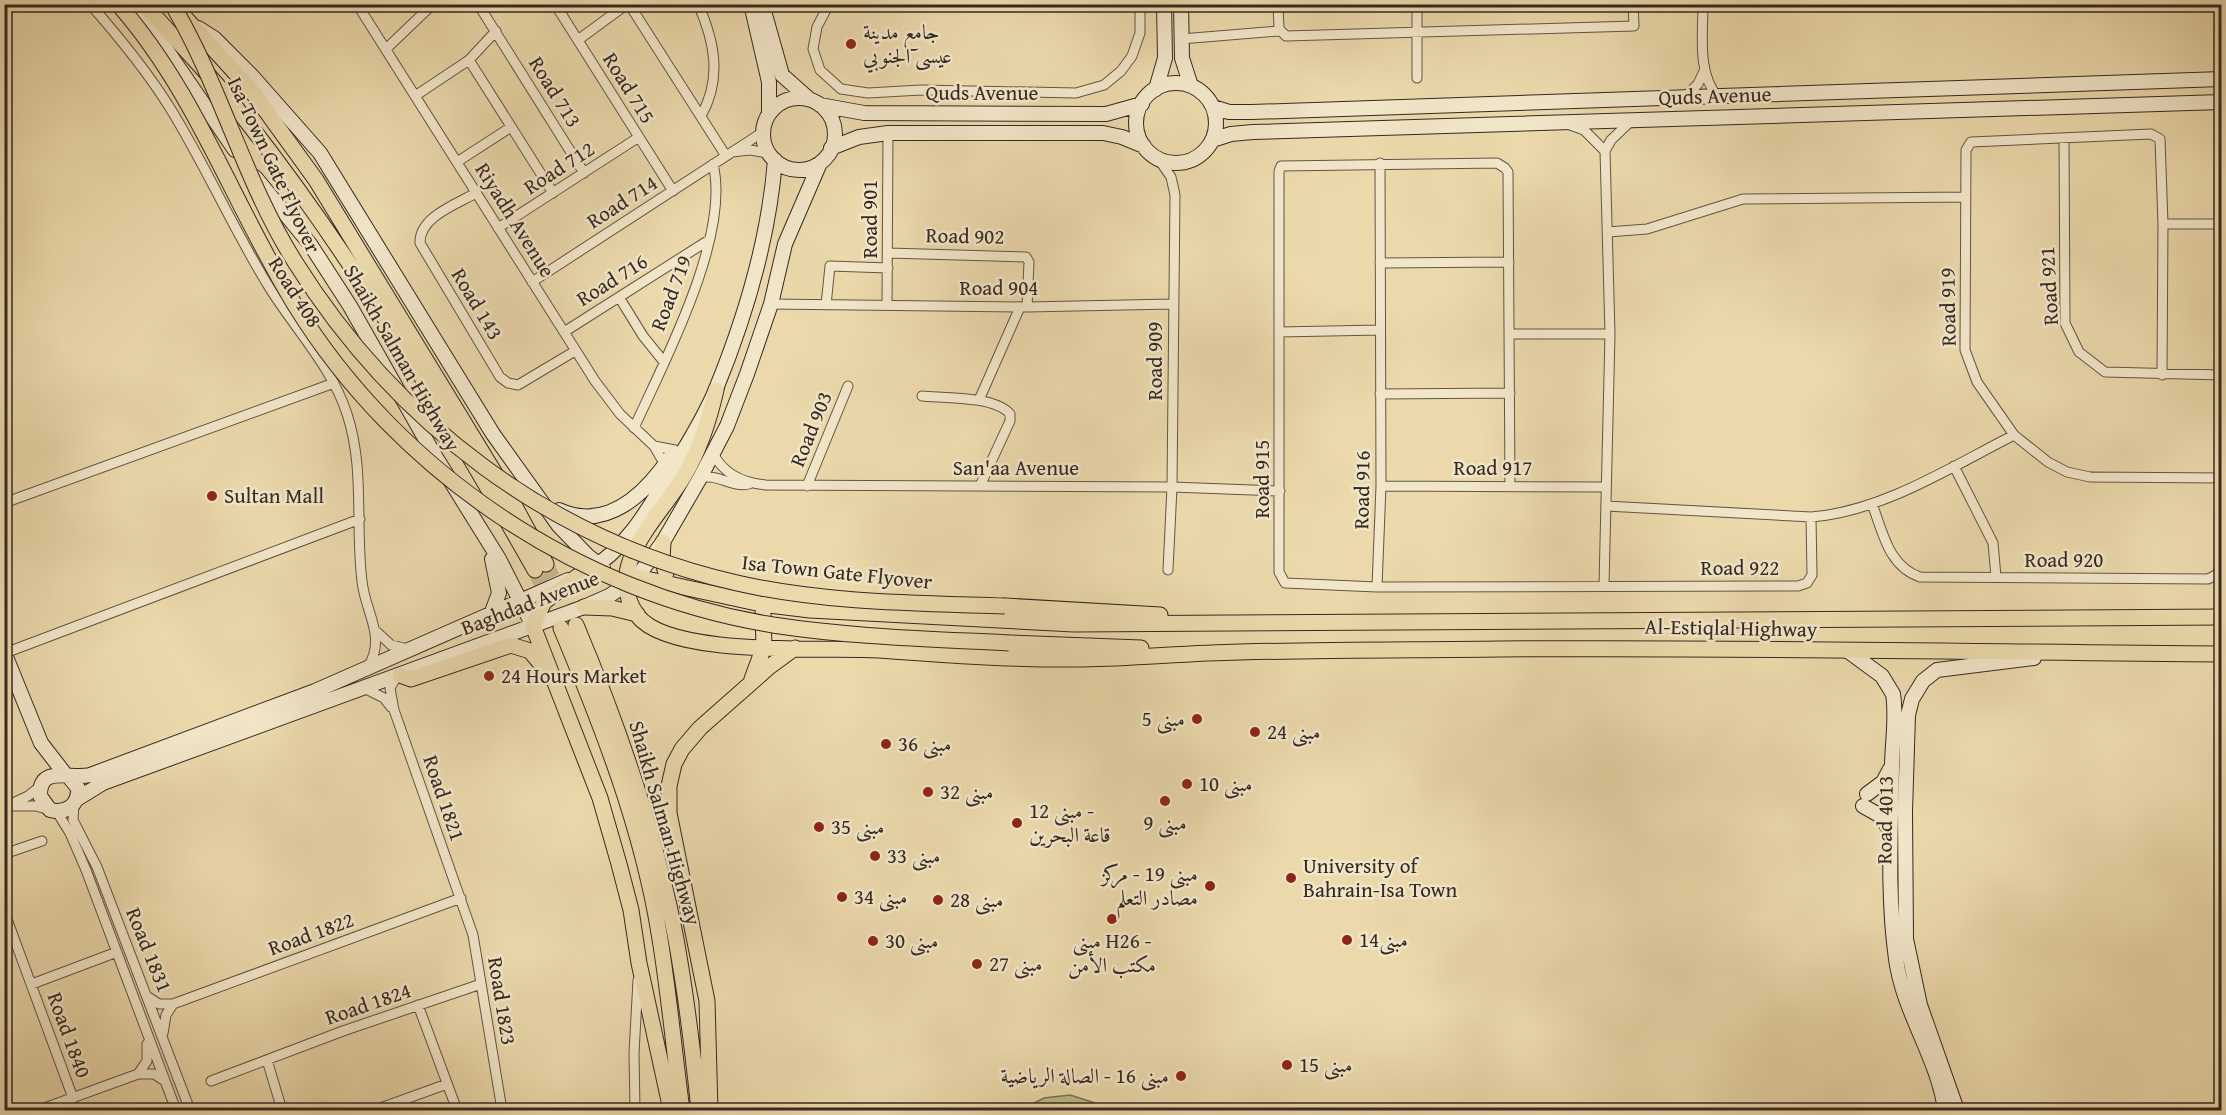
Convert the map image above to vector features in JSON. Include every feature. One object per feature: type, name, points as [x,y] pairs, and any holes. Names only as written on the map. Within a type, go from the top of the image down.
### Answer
[{"type":"main road","name":"Isa Town Gate Flyover","points":[[118,4],[161,61],[188,103],[232,190],[296,306],[367,404],[402,438],[472,496],[575,560],[648,591],[770,625],[826,632],[1010,643],[1240,652]]},
{"type":"main road","name":"Shaikh Salman Highway","points":[[135,4],[244,162],[325,266],[365,330],[435,456],[485,534],[528,614]]},
{"type":"main road","name":"Shaikh Salman Highway","points":[[144,4],[228,99],[352,268],[500,509],[540,567],[513,503],[310,171],[250,89],[172,4]]},
{"type":"main road","name":"Isa Town Gate Flyover","points":[[172,4],[195,46],[256,187],[294,261],[377,372],[443,436],[477,463],[538,505],[641,554],[686,570],[739,583],[806,594],[896,603],[1005,606],[1310,624]]},
{"type":"main road","points":[[751,4],[769,82],[769,114],[763,132],[772,157],[797,169],[819,163],[831,148],[834,129],[827,112],[782,75],[762,4]]},
{"type":"main road","points":[[1156,88],[1173,83],[1191,86],[1204,94],[1213,107],[1216,118],[1212,140],[1198,156],[1177,163],[1157,157],[1144,146],[1137,121],[1142,104],[1156,88],[1165,58],[1164,4]]},
{"type":"main road","points":[[1181,4],[1184,67],[1191,86]]},
{"type":"main road","name":"Shaikh Salman Highway","points":[[193,26],[214,38],[241,64],[292,118],[320,153],[468,394],[534,493],[573,542],[598,565],[629,579]]},
{"type":"main road","name":"Quds Avenue","points":[[1213,107],[1229,112],[1252,112],[2222,79]]},
{"type":"main road","points":[[769,114],[783,102],[802,98],[816,103]]},
{"type":"main road","name":"Quds Avenue","points":[[1212,140],[1231,134],[1253,132],[2222,102]]},
{"type":"main road","name":"Quds Avenue","points":[[816,103],[864,113],[1106,114],[1142,104]]},
{"type":"main road","name":"Quds Avenue","points":[[831,148],[859,137],[888,133],[1102,134],[1122,137],[1144,146]]},
{"type":"main road","name":"Baghdad Avenue","points":[[76,802],[103,783],[399,676],[528,614],[578,576],[598,565],[630,535],[647,513],[694,433],[716,390],[763,245],[772,157]]},
{"type":"main road","name":"Baghdad Avenue","points":[[564,624],[584,607],[629,579],[663,542],[700,478],[727,426],[771,304],[785,244],[819,163]]},
{"type":"main road","points":[[534,493],[548,505],[563,512],[582,516],[605,514],[630,503],[665,465],[716,390]]},
{"type":"main road","points":[[637,614],[629,579],[636,550],[681,482],[697,452],[707,426],[716,390]]},
{"type":"main road","points":[[485,534],[499,586],[498,599],[492,612]]},
{"type":"main road","points":[[663,542],[662,559],[671,584]]},
{"type":"main road","points":[[528,614],[578,576]]},
{"type":"main road","points":[[629,579],[671,584],[761,604],[852,613],[1074,624],[1310,624]]},
{"type":"main road","points":[[746,690],[764,646],[765,625],[761,604]]},
{"type":"main road","points":[[584,607],[612,608],[637,614],[647,624],[667,636],[689,641],[795,648],[1077,659],[1240,652]]},
{"type":"main road","name":"Baghdad Avenue","points":[[66,775],[90,775],[315,691],[492,612],[528,614]]},
{"type":"main road","points":[[528,614],[564,624]]},
{"type":"main road","points":[[528,614],[600,798],[631,910],[639,963],[671,1110]]},
{"type":"main road","name":"Al-Estiqlal Highway","points":[[1310,624],[2222,617]]},
{"type":"main road","name":"Shaikh Salman Highway","points":[[564,624],[624,794],[642,861],[659,932],[682,1110]]},
{"type":"main road","name":"Shaikh Salman Highway","points":[[564,624],[610,705],[657,858],[675,935],[699,1110]]},
{"type":"main road","points":[[399,676],[411,679],[511,645],[530,651],[555,682]]},
{"type":"main road","points":[[717,1110],[714,1044],[669,813],[669,786],[674,764],[682,749],[700,728],[746,690],[769,667],[795,648]]},
{"type":"main road","name":"Al-Estiqlal Highway","points":[[1240,652],[1631,648],[2222,654]]},
{"type":"main road","name":"Road 4013","points":[[1848,651],[1882,676],[1893,694],[1892,764],[1898,802],[1906,939],[1920,1005],[1957,1110]]},
{"type":"main road","points":[[5,652],[41,743],[78,788],[76,802],[63,811],[53,811],[42,801],[41,743]]},
{"type":"main road","name":"Road 4013","points":[[1945,1110],[1939,1083],[1906,1002],[1896,961],[1891,910],[1890,830],[1898,802],[1908,715],[1912,699],[1930,675],[1951,667],[2073,653]]},
{"type":"main road","points":[[1890,830],[1865,800],[1883,782],[1892,764]]},
{"type":"main road","points":[[43,782],[54,774],[66,775]]},
{"type":"main road","points":[[707,1001],[710,1110]]},
{"type":"main road","points":[[1932,1068],[1937,1110]]},
{"type":"street","name":"Road 408","points":[[90,4],[162,94],[269,287],[334,383],[354,439],[362,580],[377,632],[376,651],[368,667]]},
{"type":"street","name":"Riyadh Avenue","points":[[357,4],[575,351],[607,398],[654,446],[665,465]]},
{"type":"street","points":[[386,49],[433,4]]},
{"type":"street","name":"Road 713","points":[[478,4],[584,173]]},
{"type":"street","name":"Road 715","points":[[555,4],[673,191]]},
{"type":"street","points":[[578,40],[628,4],[701,116],[729,154],[750,150],[772,157]]},
{"type":"street","points":[[699,4],[715,62],[712,87],[701,116]]},
{"type":"street","points":[[829,4],[817,27],[813,49],[820,70],[841,89],[868,93],[921,90],[1076,93],[1104,85],[1132,56],[1140,33],[1140,4]]},
{"type":"street","points":[[1278,4],[1279,32]]},
{"type":"street","points":[[1417,4],[1417,78]]},
{"type":"street","points":[[1181,39],[1279,32],[1286,36],[1634,26],[1633,4]]},
{"type":"street","points":[[1703,4],[1704,71],[1718,97]]},
{"type":"street","points":[[415,96],[469,60],[496,31]]},
{"type":"street","points":[[469,60],[553,193]]},
{"type":"street","points":[[1682,99],[1694,90],[1704,71]]},
{"type":"street","points":[[1604,585],[1610,334],[1605,151],[1611,140],[1633,120]]},
{"type":"street","points":[[1565,123],[1584,130],[1605,151]]},
{"type":"street","points":[[457,162],[512,127]]},
{"type":"street","name":"Road 714","points":[[532,282],[763,132]]},
{"type":"street","name":"Road 901","points":[[887,305],[888,133]]},
{"type":"street","points":[[2064,138],[2151,134],[2160,139],[2163,224],[2162,375]]},
{"type":"street","name":"Road 712","points":[[498,228],[639,137]]},
{"type":"street","name":"Road 919","points":[[2064,138],[1974,141],[1966,150],[1965,350],[1977,382],[2014,435],[2048,462],[2067,472],[2090,477],[2222,478]]},
{"type":"street","name":"Road 921","points":[[2064,138],[2065,323],[2070,339],[2091,364],[2105,372],[2222,375]]},
{"type":"street","name":"Road 909","points":[[1157,157],[1170,177],[1175,195],[1172,487],[1168,570]]},
{"type":"street","name":"Road 916","points":[[1377,587],[1381,486],[1380,163]]},
{"type":"street","name":"Road 915","points":[[1510,486],[1508,172],[1502,165],[1287,164],[1279,168],[1279,572],[1282,580],[1289,584],[1377,587],[1604,585]]},
{"type":"street","name":"Road 719","points":[[634,428],[702,268],[717,188],[713,165]]},
{"type":"street","name":"Road 143","points":[[476,192],[426,224],[420,243],[500,377],[508,383],[518,385],[575,351]]},
{"type":"street","points":[[1608,232],[1647,229],[1747,198],[1965,197]]},
{"type":"street","points":[[2163,224],[2222,224]]},
{"type":"street","name":"Road 716","points":[[564,332],[709,240]]},
{"type":"street","name":"Road 902","points":[[888,253],[1026,256],[1029,262],[1023,307]]},
{"type":"street","points":[[1380,263],[1509,262]]},
{"type":"street","points":[[826,305],[830,266],[888,268]]},
{"type":"street","points":[[619,297],[643,336],[664,362]]},
{"type":"street","name":"Road 904","points":[[771,304],[1023,307],[1173,304]]},
{"type":"street","points":[[979,400],[1023,307]]},
{"type":"street","points":[[1279,332],[1380,330]]},
{"type":"street","points":[[1509,334],[1610,334]]},
{"type":"street","points":[[4,503],[334,383]]},
{"type":"street","name":"Road 903","points":[[807,486],[848,386]]},
{"type":"street","points":[[1380,394],[1509,393]]},
{"type":"street","points":[[922,396],[979,400],[1004,409],[1010,417],[980,486]]},
{"type":"street","points":[[1606,506],[1811,517],[1843,513],[1872,504],[2014,435]]},
{"type":"street","points":[[654,446],[675,450]]},
{"type":"street","name":"San'aa Avenue","points":[[713,453],[725,470],[752,483]]},
{"type":"street","points":[[1954,466],[1993,543],[1996,577]]},
{"type":"street","name":"San'aa Avenue","points":[[700,478],[716,477],[737,485],[752,483],[807,486],[1172,487],[1280,491]]},
{"type":"street","name":"Road 917","points":[[1381,486],[1606,487]]},
{"type":"street","name":"Road 920","points":[[1872,504],[1891,554],[1905,570],[1920,577],[2213,578],[2221,567],[2222,495]]},
{"type":"street","name":"Road 922","points":[[1604,585],[1803,585],[1812,575],[1811,517]]},
{"type":"street","points":[[5,652],[360,519]]},
{"type":"street","points":[[377,632],[391,645],[409,649]]},
{"type":"street","name":"Road 1821","points":[[399,676],[390,688],[393,710],[461,898]]},
{"type":"street","points":[[364,688],[384,698],[393,710]]},
{"type":"street","points":[[6,806],[28,796],[43,782]]},
{"type":"street","name":"Road 1831","points":[[76,802],[73,820],[97,867],[163,1034],[190,1110]]},
{"type":"street","points":[[6,806],[36,806],[53,811]]},
{"type":"street","name":"Road 1831","points":[[53,811],[80,854],[176,1110]]},
{"type":"street","points":[[4,854],[42,841]]},
{"type":"street","name":"Road 1823","points":[[461,898],[473,935],[502,1110]]},
{"type":"street","name":"Road 1822","points":[[173,1004],[461,898]]},
{"type":"street","name":"Road 1840","points":[[4,911],[73,1098]]},
{"type":"street","points":[[4,940],[14,936]]},
{"type":"street","name":"Road 1840","points":[[32,984],[117,952]]},
{"type":"street","points":[[635,1110],[634,1053],[639,963]]},
{"type":"street","name":"Road 1824","points":[[211,1081],[481,984]]},
{"type":"street","points":[[148,997],[159,1004],[173,1004]]},
{"type":"street","points":[[163,1034],[166,1015],[173,1004]]},
{"type":"street","points":[[418,1005],[457,1110]]},
{"type":"street","points":[[138,1074],[147,1061],[148,1036]]},
{"type":"street","points":[[267,1060],[282,1110]]},
{"type":"street","points":[[39,1110],[138,1074],[154,1074],[165,1081]]},
{"type":"street","points":[[375,1110],[447,1084]]},
{"type":"green space","points":[[1070,1095],[1095,1103],[1103,1110],[1021,1110],[1044,1098]]},
{"type":"tunnel","points":[[546,564],[575,622]]},
{"type":"tunnel","points":[[535,570],[561,628]]},
{"type":"place","name":"جامع مدينة عيسى الجنوبي","points":[[851,44]]},
{"type":"place","name":"Sultan Mall","points":[[212,496]]},
{"type":"place","name":"24 Hours Market","points":[[489,676]]},
{"type":"place","name":"مبنى 5","points":[[1197,719]]},
{"type":"place","name":"مبنى 24","points":[[1255,732]]},
{"type":"place","name":"مبنى 36","points":[[886,744]]},
{"type":"place","name":"مبنى 10","points":[[1187,784]]},
{"type":"place","name":"مبنى 32","points":[[928,792]]},
{"type":"place","name":"مبنى 9","points":[[1165,801]]},
{"type":"place","name":"مبنى 12 - قاعة البحرين","points":[[1017,823]]},
{"type":"place","name":"مبنى 35","points":[[819,827]]},
{"type":"place","name":"مبنى 33","points":[[875,856]]},
{"type":"place","name":"University of Bahrain-Isa Town","points":[[1291,878]]},
{"type":"place","name":"مبنى 19 - مركز مصادر التعلم","points":[[1210,886]]},
{"type":"place","name":"مبنى 34","points":[[842,897]]},
{"type":"place","name":"مبنى 28","points":[[938,900]]},
{"type":"place","name":"مبنى H26 - مكتب الأمن","points":[[1112,919]]},
{"type":"place","name":"مبنى14","points":[[1347,940]]},
{"type":"place","name":"مبنى 30","points":[[873,941]]},
{"type":"place","name":"مبنى 27","points":[[977,964]]},
{"type":"place","name":"مبنى 15","points":[[1287,1065]]},
{"type":"place","name":"مبنى 16 - الصالة الرياضية","points":[[1181,1076]]}]
